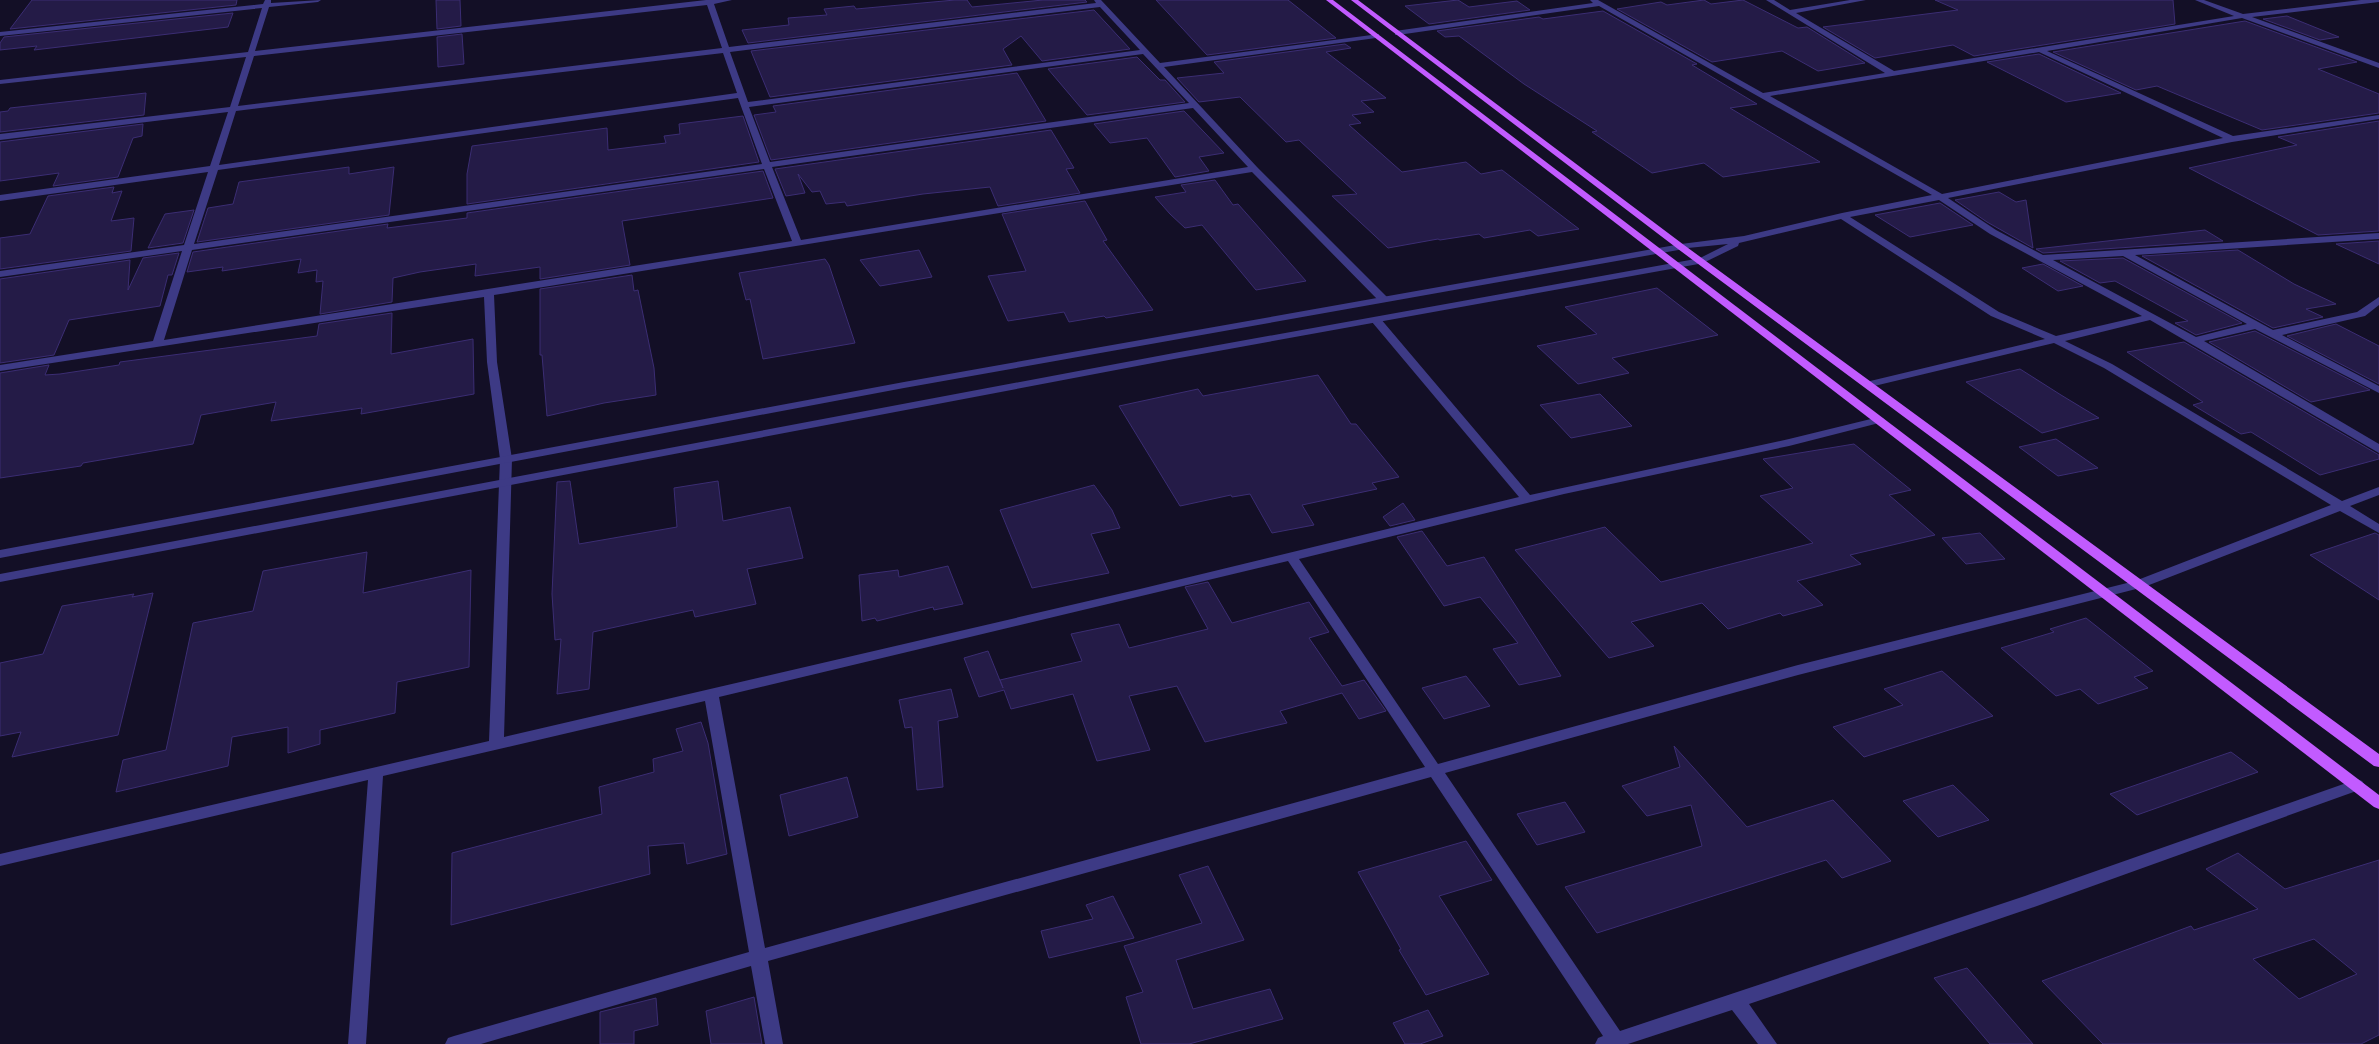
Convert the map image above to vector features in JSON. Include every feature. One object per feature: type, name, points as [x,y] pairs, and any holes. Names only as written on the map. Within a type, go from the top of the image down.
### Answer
[{"type":"main road","points":[[1329,0],[2379,802]]},
{"type":"main road","points":[[1354,0],[1701,261],[1870,384],[2379,762]]},
{"type":"street","points":[[0,34],[267,3],[318,0]]},
{"type":"street","points":[[0,82],[729,0]]},
{"type":"street","points":[[1769,0],[1891,73]]},
{"type":"street","points":[[1789,12],[1863,0]]},
{"type":"street","points":[[2198,0],[2379,66]]},
{"type":"street","points":[[1764,95],[1891,73],[2042,51],[2244,16],[2379,0]]},
{"type":"street","points":[[709,1],[727,49],[740,95],[798,243]]},
{"type":"street","points":[[0,137],[1099,2],[1254,169],[1383,299]]},
{"type":"street","points":[[1398,33],[1597,2],[1940,196],[1993,232],[2195,340],[2379,449]]},
{"type":"street","points":[[158,342],[267,3]]},
{"type":"street","points":[[1158,66],[1376,36]]},
{"type":"street","points":[[2042,51],[2232,139]]},
{"type":"street","points":[[744,105],[1145,52]]},
{"type":"street","points":[[0,198],[740,95]]},
{"type":"street","points":[[0,274],[1194,105]]},
{"type":"street","points":[[0,554],[506,459],[1383,299],[1681,246],[1744,239],[1842,216],[2232,139],[2376,119]]},
{"type":"street","points":[[0,368],[158,342],[489,293],[1254,169]]},
{"type":"street","points":[[1842,216],[1995,314],[2058,341],[2108,366],[2379,529]]},
{"type":"street","points":[[2041,258],[2378,237]]},
{"type":"street","points":[[0,578],[506,482],[1701,261],[1744,239]]},
{"type":"street","points":[[2126,253],[2197,294],[2379,390]]},
{"type":"street","points":[[489,293],[492,362],[506,459],[496,744]]},
{"type":"street","points":[[2273,333],[2322,324],[2361,314],[2379,300]]},
{"type":"street","points":[[1870,384],[2058,341],[2151,317]]},
{"type":"street","points":[[1376,320],[1527,500]]},
{"type":"street","points":[[2195,340],[2258,325]]},
{"type":"street","points":[[0,860],[1021,623],[1527,500],[1879,420]]},
{"type":"street","points":[[454,1044],[758,957],[1798,670],[2105,594],[2139,584],[2379,491]]},
{"type":"street","points":[[1292,558],[1436,771],[1610,1042],[2022,904],[2356,785]]},
{"type":"street","points":[[711,694],[774,1044]]},
{"type":"street","points":[[357,1044],[376,772]]},
{"type":"street","points":[[1736,1001],[1768,1044]]},
{"type":"building","points":[[32,0],[237,0],[236,5],[10,29]]},
{"type":"building","points":[[436,0],[460,0],[461,26],[437,29]]},
{"type":"building","points":[[967,0],[972,7],[1043,0],[1085,0],[1087,2],[748,43],[742,30],[789,25],[788,18],[827,15],[824,9],[854,6],[856,9]]},
{"type":"building","points":[[1156,0],[1288,0],[1336,38],[1207,55]]},
{"type":"building","points":[[1458,0],[1469,7],[1517,1],[1530,10],[1429,24],[1405,6]]},
{"type":"building","points":[[1704,0],[1711,4],[1743,0],[1798,28],[1807,27],[1865,63],[1818,71],[1782,51],[1712,62],[1617,9],[1661,2],[1667,5]]},
{"type":"building","points":[[1935,0],[2173,0],[2175,24],[1974,56],[1953,45],[1875,58],[1823,27],[1958,10]]},
{"type":"building","points":[[1094,10],[1130,49],[1042,61],[1021,36],[1003,49],[1012,65],[770,97],[751,51]]},
{"type":"building","points":[[1603,11],[1697,64],[1692,65],[1757,104],[1730,108],[1820,162],[1723,177],[1704,163],[1652,173],[1592,132],[1597,131],[1524,84],[1459,36],[1445,37],[1437,31],[1539,17],[1543,19]]},
{"type":"building","points":[[233,13],[228,27],[34,50],[37,46],[0,50],[0,43],[4,37]]},
{"type":"building","points":[[2287,16],[2339,37],[2320,40],[2263,19]]},
{"type":"building","points":[[2245,21],[2357,62],[2318,69],[2379,94],[2379,113],[2262,130],[2157,86],[2136,90],[2053,52]]},
{"type":"building","points":[[462,34],[464,64],[438,67],[437,37]]},
{"type":"building","points":[[1345,44],[1351,48],[1326,52],[1386,98],[1361,101],[1374,112],[1352,115],[1361,123],[1349,125],[1402,172],[1466,162],[1481,174],[1502,170],[1579,229],[1538,236],[1530,230],[1484,238],[1479,234],[1388,248],[1332,196],[1357,194],[1299,140],[1286,142],[1240,97],[1199,102],[1177,78],[1224,73],[1214,62]]},
{"type":"building","points":[[2039,54],[2121,93],[2066,102],[1987,62]]},
{"type":"building","points":[[1137,57],[1160,80],[1165,80],[1185,102],[1087,115],[1048,69]]},
{"type":"building","points":[[1017,73],[1046,121],[771,160],[754,115],[776,112],[773,106]]},
{"type":"building","points":[[146,93],[144,115],[0,132],[0,112],[8,111],[10,108]]},
{"type":"building","points":[[1184,111],[1224,153],[1199,157],[1209,171],[1175,177],[1147,138],[1110,143],[1094,124]]},
{"type":"building","points":[[743,116],[759,162],[467,204],[467,174],[472,146],[607,128],[608,150],[666,143],[664,136],[680,134],[679,124]]},
{"type":"building","points":[[2379,121],[2379,231],[2318,235],[2189,168],[2297,145],[2278,137]]},
{"type":"building","points":[[143,124],[142,136],[133,138],[118,177],[53,186],[59,173],[0,181],[0,142]]},
{"type":"building","points":[[1051,130],[1074,168],[1066,169],[1080,193],[998,206],[990,187],[923,194],[847,206],[845,202],[826,204],[820,191],[812,192],[798,174],[805,193],[786,196],[775,169]]},
{"type":"building","points":[[349,167],[349,174],[394,167],[389,215],[197,242],[208,208],[233,204],[239,182]]},
{"type":"building","points":[[763,171],[773,198],[622,221],[630,265],[540,279],[540,267],[475,276],[476,264],[420,272],[393,278],[392,302],[320,314],[323,281],[316,282],[317,270],[298,273],[301,259],[222,271],[223,267],[187,272],[193,252],[388,224],[387,228],[467,218],[467,213]]},
{"type":"building","points":[[1215,180],[1233,205],[1238,204],[1306,281],[1256,290],[1202,225],[1185,228],[1155,197],[1186,192],[1181,185]]},
{"type":"building","points":[[114,187],[112,193],[122,191],[111,221],[134,218],[131,251],[0,269],[0,238],[30,234],[48,196]]},
{"type":"building","points":[[1999,192],[2016,202],[2026,200],[2033,248],[1987,222],[1955,200]]},
{"type":"building","points":[[1085,201],[1107,240],[1103,241],[1153,310],[1069,322],[1064,312],[1008,321],[988,276],[1026,271],[1002,214]]},
{"type":"building","points":[[1940,203],[1973,225],[1910,237],[1875,215]]},
{"type":"building","points":[[194,210],[183,243],[148,248],[165,214]]},
{"type":"building","points":[[2205,230],[2223,241],[2043,253],[2036,249]]},
{"type":"building","points":[[2379,241],[2379,264],[2336,244]]},
{"type":"building","points":[[919,250],[932,277],[880,286],[860,260]]},
{"type":"building","points":[[2238,250],[2294,284],[2336,304],[2306,309],[2323,317],[2273,328],[2142,256]]},
{"type":"building","points":[[179,253],[172,275],[168,275],[160,306],[69,320],[54,355],[0,363],[0,279],[130,260],[128,290],[143,258]]},
{"type":"building","points":[[2123,258],[2242,323],[2196,335],[2175,323],[2188,321],[2115,281],[2100,283],[2060,261]]},
{"type":"building","points":[[825,259],[829,265],[855,343],[763,359],[750,299],[746,300],[739,273]]},
{"type":"building","points":[[2043,264],[2083,286],[2058,291],[2022,268]]},
{"type":"building","points":[[632,275],[634,291],[638,290],[654,368],[656,395],[604,403],[547,416],[542,355],[540,355],[540,289]]},
{"type":"building","points":[[1657,288],[1718,335],[1612,358],[1629,373],[1578,384],[1537,346],[1597,334],[1565,307]]},
{"type":"building","points":[[392,313],[391,354],[473,339],[474,394],[361,414],[362,408],[271,421],[276,402],[201,415],[193,444],[83,463],[81,466],[0,478],[0,373],[49,365],[45,375],[60,374],[119,365],[120,362],[317,336],[319,324]]},
{"type":"building","points":[[2336,324],[2379,346],[2379,384],[2287,336]]},
{"type":"building","points":[[2255,331],[2370,390],[2311,402],[2209,342]]},
{"type":"building","points":[[2184,342],[2379,455],[2379,459],[2320,475],[2251,432],[2241,434],[2193,405],[2203,402],[2127,352]]},
{"type":"building","points":[[2020,369],[2099,418],[2042,433],[1966,382]]},
{"type":"building","points":[[1318,375],[1351,424],[1356,424],[1399,477],[1372,483],[1377,489],[1302,505],[1314,525],[1272,533],[1250,494],[1232,497],[1231,495],[1180,506],[1119,406],[1198,389],[1203,396]]},
{"type":"building","points":[[1600,394],[1632,426],[1571,438],[1540,405]]},
{"type":"building","points":[[2056,439],[2098,468],[2058,476],[2019,447]]},
{"type":"building","points":[[1854,444],[1911,490],[1889,495],[1935,535],[1850,555],[1861,564],[1797,581],[1823,605],[1783,616],[1780,613],[1728,629],[1702,603],[1631,622],[1654,646],[1609,658],[1515,550],[1605,527],[1661,582],[1813,543],[1760,496],[1793,488],[1763,459]]},
{"type":"building","points":[[570,481],[579,544],[677,527],[674,488],[718,481],[723,521],[790,507],[803,558],[747,569],[756,604],[695,617],[693,610],[593,632],[589,689],[557,694],[561,639],[555,640],[552,594],[557,482]]},
{"type":"building","points":[[1094,485],[1112,510],[1120,528],[1091,534],[1109,573],[1032,588],[1000,510]]},
{"type":"building","points":[[1403,503],[1415,520],[1390,526],[1383,517]]},
{"type":"building","points":[[1422,531],[1447,566],[1484,557],[1561,676],[1519,685],[1493,649],[1518,643],[1480,597],[1444,606],[1397,537]]},
{"type":"building","points":[[1980,533],[2005,559],[1966,564],[1942,538]]},
{"type":"building","points":[[2375,533],[2379,535],[2379,600],[2310,555]]},
{"type":"building","points":[[367,552],[363,593],[471,570],[469,667],[397,682],[395,713],[320,730],[320,744],[288,753],[288,727],[232,737],[228,766],[116,792],[123,760],[166,750],[193,623],[253,611],[263,571]]},
{"type":"building","points":[[948,566],[963,604],[934,610],[933,607],[877,621],[875,618],[862,621],[859,575],[898,570],[899,577]]},
{"type":"building","points":[[1208,582],[1232,623],[1309,602],[1329,632],[1309,638],[1342,686],[1364,680],[1386,711],[1359,719],[1342,693],[1280,711],[1287,723],[1205,742],[1177,686],[1129,696],[1150,750],[1097,761],[1073,694],[1011,709],[1004,690],[979,697],[964,658],[988,651],[1003,688],[1000,680],[1082,661],[1071,634],[1119,624],[1129,648],[1208,629],[1185,587]]},
{"type":"building","points":[[153,593],[118,735],[12,757],[21,732],[0,736],[0,663],[43,654],[62,606],[134,594],[132,597]]},
{"type":"building","points":[[2086,618],[2153,671],[2134,677],[2148,688],[2098,704],[2080,689],[2056,696],[2001,648],[2054,632],[2050,629]]},
{"type":"building","points":[[1942,671],[1993,716],[1864,757],[1833,727],[1903,705],[1884,689]]},
{"type":"building","points":[[1466,676],[1490,706],[1444,719],[1422,688]]},
{"type":"building","points":[[951,689],[958,717],[938,721],[943,787],[917,790],[912,727],[905,728],[899,700]]},
{"type":"building","points":[[701,722],[708,743],[727,854],[687,864],[684,843],[648,846],[650,874],[451,925],[452,853],[602,814],[599,787],[654,772],[653,759],[683,751],[676,729]]},
{"type":"building","points":[[1674,746],[1747,827],[1833,800],[1891,861],[1842,878],[1826,860],[1597,933],[1565,887],[1702,846],[1691,805],[1647,816],[1622,786],[1680,767]]},
{"type":"building","points":[[2231,752],[2258,772],[2137,815],[2110,794]]},
{"type":"building","points":[[847,777],[858,817],[789,836],[780,795]]},
{"type":"building","points":[[1953,785],[1989,820],[1938,837],[1903,801]]},
{"type":"building","points":[[1565,802],[1585,832],[1537,845],[1517,814]]},
{"type":"building","points":[[1466,841],[1492,880],[1439,896],[1489,974],[1426,995],[1399,950],[1401,949],[1358,872]]},
{"type":"building","points":[[2238,853],[2285,889],[2379,860],[2379,1035],[2361,1044],[2103,1044],[2042,981],[2191,926],[2194,930],[2258,909],[2206,869]],"holes":[[[2314,939],[2357,974],[2299,999],[2253,959]]]},
{"type":"building","points":[[1208,866],[1244,940],[1176,960],[1193,1009],[1270,989],[1283,1019],[1189,1044],[1141,1044],[1126,997],[1143,992],[1124,946],[1202,923],[1179,875]]},
{"type":"building","points":[[1113,896],[1134,938],[1049,958],[1041,931],[1093,919],[1086,905]]},
{"type":"building","points":[[1967,968],[2033,1044],[1990,1044],[1934,978]]},
{"type":"building","points":[[754,997],[762,1044],[711,1044],[706,1011]]},
{"type":"building","points":[[656,998],[658,1025],[634,1031],[634,1044],[600,1044],[600,1012]]},
{"type":"building","points":[[1428,1010],[1443,1036],[1420,1044],[1405,1044],[1393,1023]]}]
